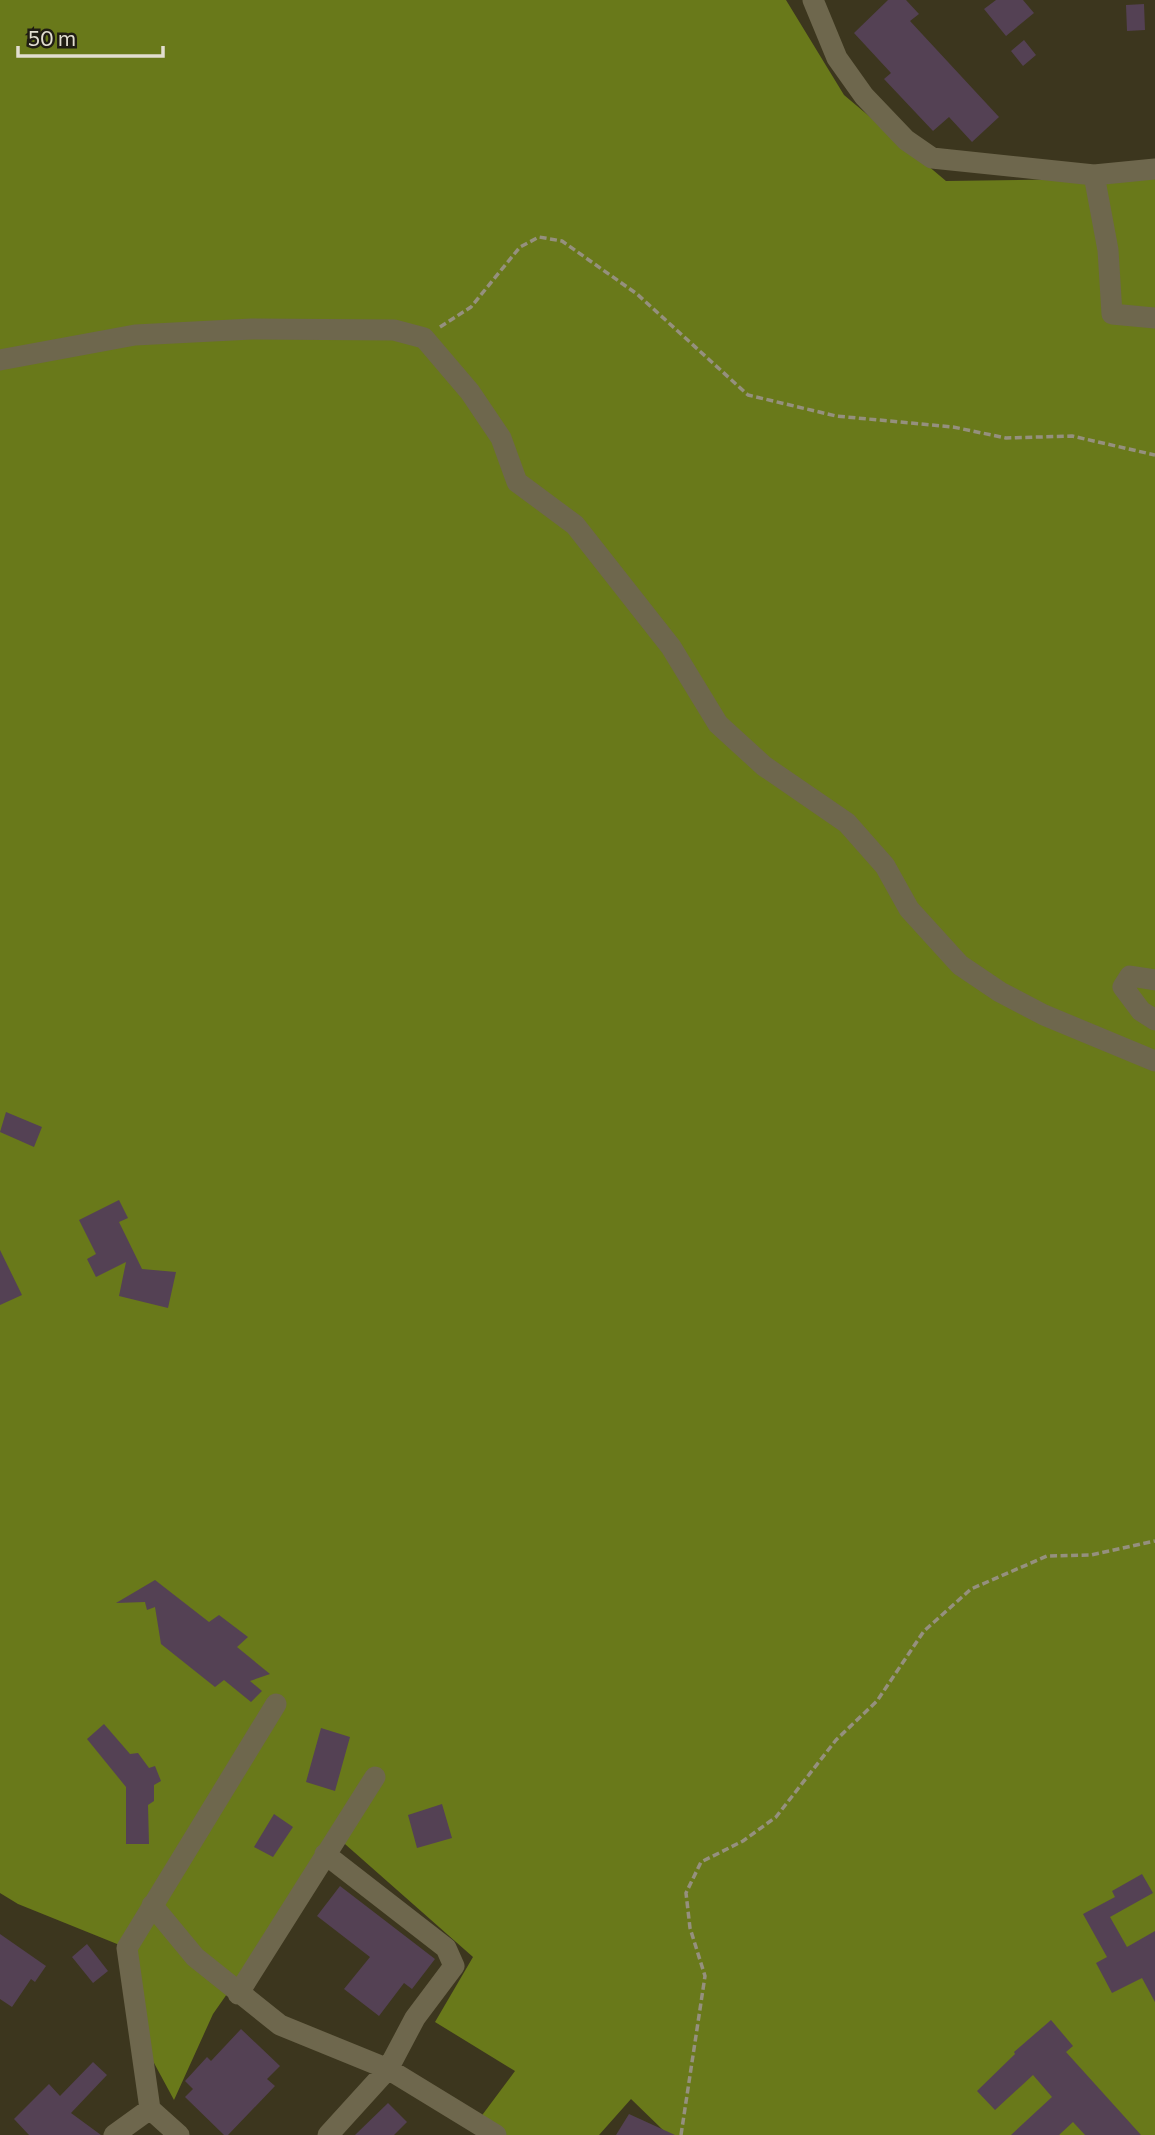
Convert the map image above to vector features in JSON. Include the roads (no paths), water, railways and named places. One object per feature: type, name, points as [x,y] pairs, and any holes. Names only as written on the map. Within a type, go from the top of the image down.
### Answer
[{"type":"street","points":[[813,0],[837,58],[864,96],[906,140],[932,158],[1094,175],[1155,169]]},
{"type":"street","points":[[1094,175],[1108,250],[1112,314],[1155,318]]},
{"type":"street","points":[[0,360],[135,335],[252,329],[394,330],[424,338],[470,392],[501,438],[517,482],[575,525],[671,647],[718,724],[764,766],[847,823],[885,866],[909,909],[960,965],[1000,992],[1044,1015],[1139,1052],[1155,1061]]},
{"type":"street","points":[[1155,980],[1129,975],[1123,987],[1141,1011],[1155,1020]]},
{"type":"street","points":[[179,2135],[150,2109],[127,1948],[276,1703]]},
{"type":"street","points":[[238,1994],[375,1777]]},
{"type":"street","points":[[326,1854],[446,1948],[454,1966],[415,2018],[388,2069],[328,2135]]},
{"type":"street","points":[[152,1905],[195,1957],[280,2025],[388,2069],[496,2135]]},
{"type":"street","points":[[114,2135],[150,2109]]}]
